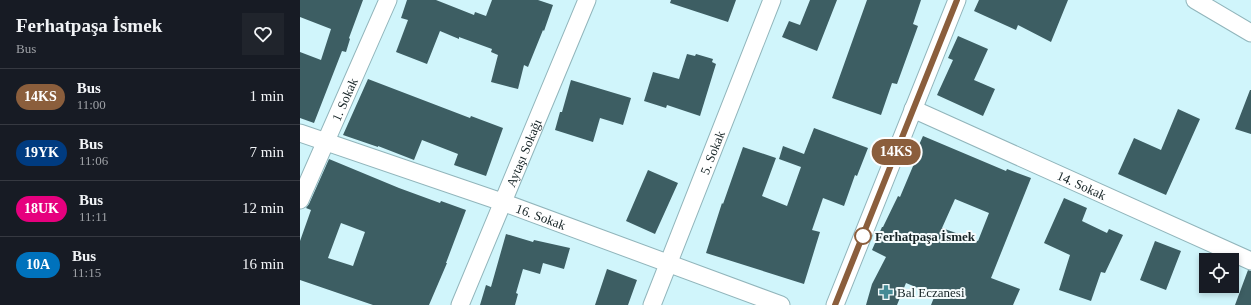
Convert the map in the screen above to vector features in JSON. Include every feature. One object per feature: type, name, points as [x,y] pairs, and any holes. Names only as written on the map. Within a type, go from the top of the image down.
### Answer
[{"type":"street","name":"1. Sokak","points":[[300,200],[388,0]]},
{"type":"street","name":"Aytaşı Sokağı","points":[[460,305],[587,0]]},
{"type":"street","name":"5. Sokak","points":[[652,305],[772,0]]},
{"type":"street","points":[[836,305],[957,0]]},
{"type":"street","points":[[1195,0],[1251,33]]},
{"type":"street","name":"14. Sokak","points":[[913,109],[1251,261]]},
{"type":"street","name":"16. Sokak","points":[[300,133],[502,202],[781,305]]},
{"type":"building","points":[[300,0],[363,0],[349,38],[346,52],[342,51],[314,123],[300,118],[300,52],[321,60],[331,29],[300,17]]},
{"type":"building","points":[[407,0],[436,0],[474,15],[475,12],[486,16],[492,0],[538,0],[553,5],[544,31],[543,30],[528,67],[524,65],[518,89],[491,82],[498,55],[491,52],[492,49],[459,37],[459,39],[440,31],[427,64],[396,52],[408,20],[401,18]]},
{"type":"building","points":[[671,0],[736,0],[728,22],[670,3]]},
{"type":"building","points":[[810,0],[837,0],[817,51],[782,37],[789,21],[800,25]]},
{"type":"building","points":[[867,0],[921,0],[913,24],[918,26],[897,84],[892,83],[881,115],[832,98]]},
{"type":"building","points":[[979,0],[1068,0],[1051,42],[1018,25],[1016,30],[974,11]]},
{"type":"building","points":[[958,36],[988,49],[974,80],[995,89],[983,116],[937,95],[953,60],[948,58]]},
{"type":"building","points":[[687,54],[695,56],[696,54],[713,59],[712,62],[716,64],[700,116],[667,105],[666,108],[644,101],[653,72],[679,79]]},
{"type":"building","points":[[368,79],[470,118],[471,116],[503,128],[486,176],[454,165],[458,154],[422,140],[414,160],[378,146],[343,135]]},
{"type":"building","points":[[571,80],[631,98],[623,125],[600,118],[593,142],[555,130]]},
{"type":"building","points":[[1251,90],[1251,134],[1235,129]]},
{"type":"building","points":[[1178,109],[1200,119],[1166,195],[1118,174],[1134,138],[1161,150]]},
{"type":"building","points":[[814,128],[868,148],[857,176],[855,175],[844,206],[823,198],[812,230],[820,232],[804,284],[706,253],[722,203],[723,204],[743,147],[776,158],[762,196],[787,206],[801,167],[779,159],[783,146],[804,154]]},
{"type":"building","points":[[923,136],[1006,171],[1007,169],[1031,178],[991,278],[1020,289],[1013,305],[931,305],[935,295],[906,283],[897,305],[866,305],[872,284],[886,257],[872,250],[898,196],[900,197],[916,159],[913,158]],"holes":[[[955,199],[989,213],[978,241],[942,228]]]},
{"type":"building","points":[[329,159],[399,188],[440,203],[441,201],[466,210],[447,263],[429,305],[373,305],[300,280],[300,241],[311,210],[306,208]],"holes":[[[341,223],[365,232],[353,266],[328,258]]]},
{"type":"building","points":[[648,170],[678,183],[655,234],[626,221]]},
{"type":"building","points":[[1064,198],[1087,208],[1082,221],[1107,233],[1109,229],[1123,235],[1105,273],[1101,272],[1091,301],[1059,290],[1070,255],[1044,243]]},
{"type":"building","points":[[506,234],[533,242],[534,240],[570,248],[564,269],[543,263],[540,274],[523,269],[516,293],[518,294],[515,305],[480,305],[486,285],[491,287]]},
{"type":"building","points":[[1155,241],[1181,251],[1166,290],[1140,280]]},
{"type":"building","points":[[607,269],[637,280],[628,305],[595,305]]},
{"type":"building","points":[[1248,270],[1251,271],[1251,305],[1235,305]]},
{"type":"bus line","name":"14KS","points":[[835,305],[957,0]]},
{"type":"place","name":"Ferhatpaşa İsmek","points":[[863,236]]},
{"type":"place","name":"Bal Eczanesi","points":[[886,292]]}]
